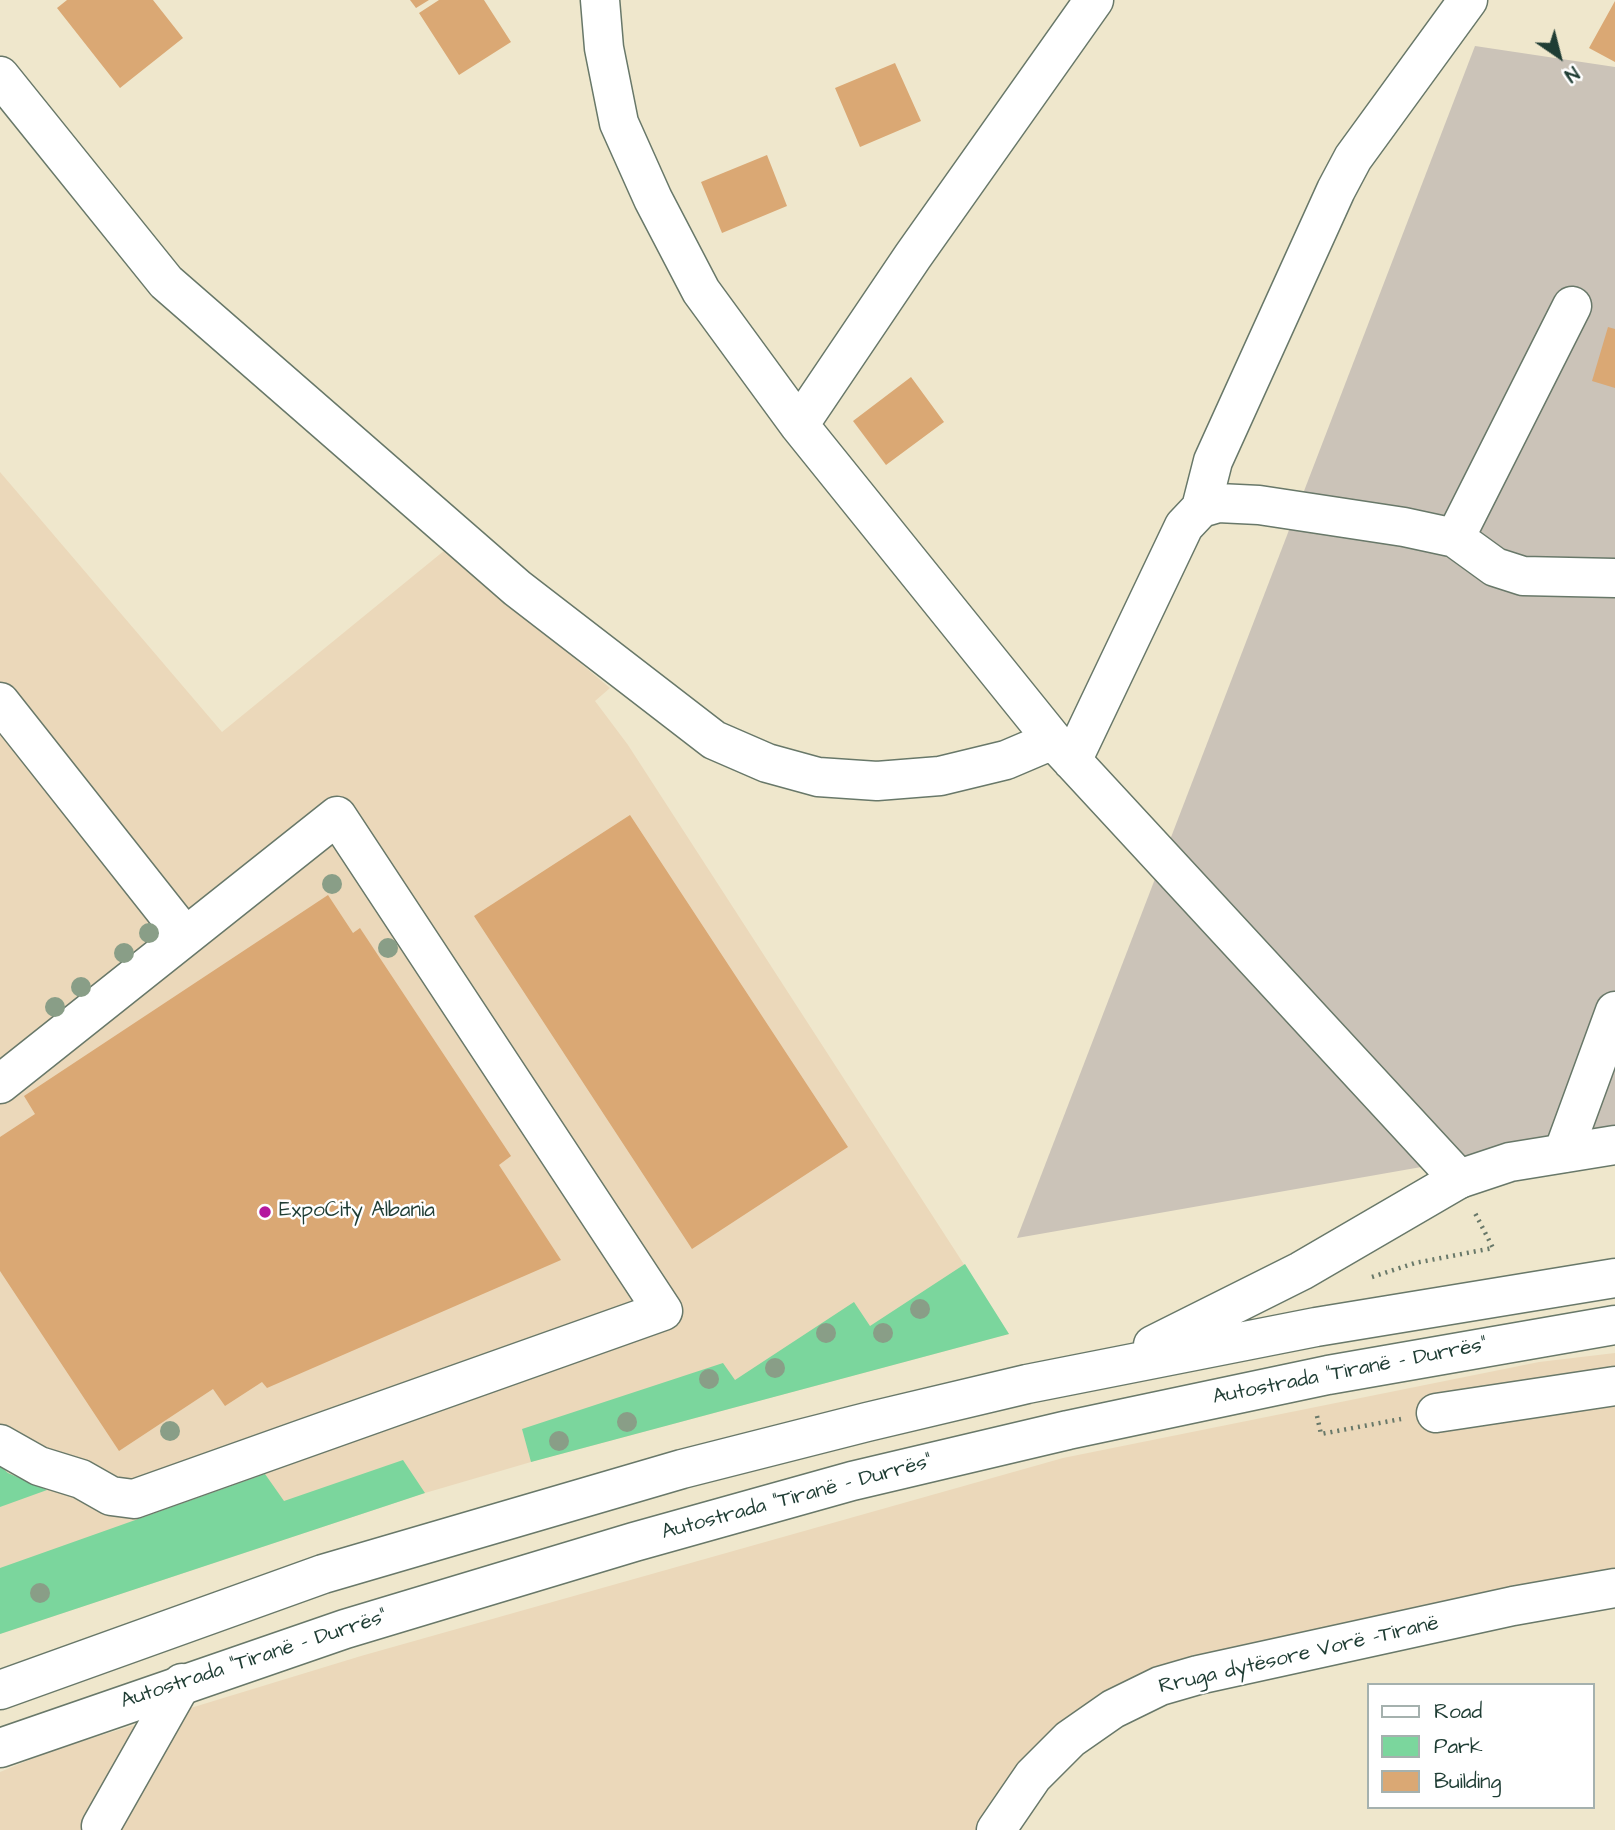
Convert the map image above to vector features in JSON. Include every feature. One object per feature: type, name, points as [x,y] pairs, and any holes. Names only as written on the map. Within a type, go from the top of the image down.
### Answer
[{"type":"main road","points":[[600,0],[604,48],[619,123],[653,199],[701,291],[799,425],[1063,750],[1458,1180]]},
{"type":"main road","points":[[799,425],[913,257],[1094,0]]},
{"type":"main road","points":[[1063,750],[1184,526],[1201,508],[1213,461],[1353,158],[1468,0]]},
{"type":"main road","points":[[0,76],[166,282],[507,579],[714,740],[768,764],[818,777],[877,781],[940,776],[1063,750]]},
{"type":"main road","points":[[1455,538],[1572,306]]},
{"type":"main road","points":[[1201,508],[1219,503],[1259,505],[1455,538],[1494,567],[1523,576],[1615,578]]},
{"type":"main road","points":[[0,702],[185,936]]},
{"type":"main road","points":[[0,1084],[337,816],[663,1311],[134,1499],[111,1496],[81,1479],[39,1466],[0,1444]]},
{"type":"main road","points":[[1563,1153],[1615,1011]]},
{"type":"main road","points":[[1101,1369],[1301,1271],[1458,1180],[1510,1162],[1615,1145]]},
{"type":"main road","points":[[0,1690],[323,1574],[475,1528],[867,1422],[1101,1369],[1315,1327],[1615,1278]]},
{"type":"main road","name":"Autostrada \"Tiranë - Durrës\"","points":[[0,1748],[181,1683],[345,1629],[852,1480],[1319,1376],[1615,1325]]},
{"type":"main road","points":[[1436,1413],[1615,1386]]},
{"type":"main road","name":"Rruga dytësore Vorë -Tiranë","points":[[996,1830],[1033,1776],[1070,1739],[1113,1709],[1160,1686],[1198,1675],[1513,1606],[1615,1588]]},
{"type":"main road","points":[[101,1826],[181,1683]]},
{"type":"path","points":[[1364,1279],[1415,1263],[1493,1248],[1458,1180]]},
{"type":"path","points":[[1321,1434],[1436,1413]]},
{"type":"shaded area","points":[[1475,46],[1615,67],[1615,1133],[1017,1238]]},
{"type":"shaded area","points":[[0,472],[222,732],[445,550],[610,688],[595,701],[628,745],[1009,1334],[425,1493],[0,1634]]},
{"type":"shaded area","points":[[1615,1353],[1615,1588],[1136,1697],[996,1830],[0,1830],[0,1772],[53,1750],[361,1656],[1063,1458],[1539,1362]]},
{"type":"green space","points":[[965,1264],[1009,1334],[531,1462],[522,1429],[723,1363],[735,1380],[854,1302],[870,1326]]},
{"type":"green space","points":[[403,1460],[425,1493],[0,1634],[0,1568],[265,1474],[284,1501]]},
{"type":"green space","points":[[0,1466],[8,1473],[47,1490],[0,1507]]},
{"type":"building","points":[[67,0],[153,0],[183,38],[120,88],[57,8]]},
{"type":"building","points":[[410,0],[429,0],[416,8]]},
{"type":"building","points":[[439,0],[484,0],[511,42],[459,75],[419,13]]},
{"type":"building","points":[[1615,1],[1615,62],[1589,48]]},
{"type":"building","points":[[895,63],[921,121],[860,147],[835,88]]},
{"type":"building","points":[[767,155],[787,206],[722,233],[701,182]]},
{"type":"building","points":[[1608,327],[1615,329],[1615,388],[1592,381]]},
{"type":"building","points":[[911,377],[944,422],[886,465],[853,421]]},
{"type":"building","points":[[630,815],[848,1147],[692,1249],[474,916]]},
{"type":"building","name":"ExpoCity Albania","points":[[328,895],[353,933],[360,928],[511,1156],[499,1165],[561,1260],[267,1388],[262,1382],[225,1406],[213,1389],[119,1451],[0,1271],[0,1137],[35,1114],[24,1096]]},
{"type":"place","name":"ExpoCity Albania","points":[[265,1212]]}]
